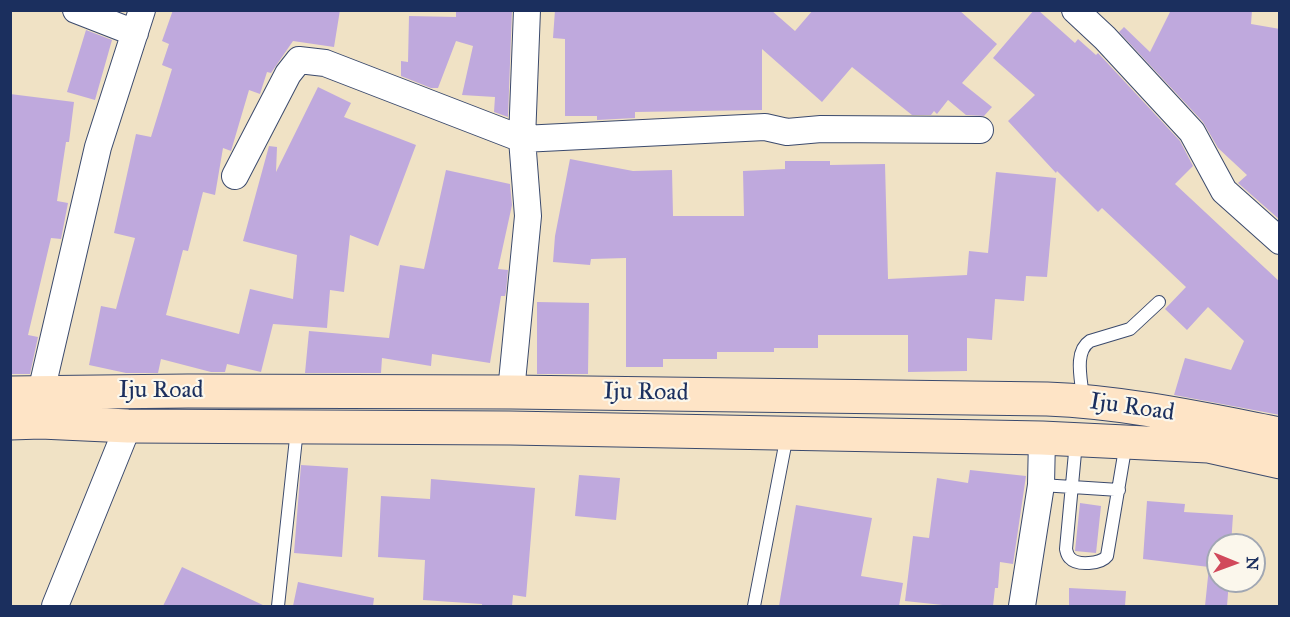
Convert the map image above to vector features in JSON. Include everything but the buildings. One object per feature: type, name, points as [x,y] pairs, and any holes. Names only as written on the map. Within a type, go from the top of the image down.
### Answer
[{"type":"main road","name":"Iju Road","points":[[26,392],[511,392],[1083,401],[1202,419],[1280,434]]},
{"type":"main road","name":"Iju Road","points":[[10,423],[129,426],[522,428],[1042,438],[1208,446],[1280,462]]},
{"type":"street","points":[[26,392],[98,147],[138,22],[76,10]]},
{"type":"street","points":[[511,392],[528,216],[522,140],[527,10]]},
{"type":"street","points":[[1075,10],[1105,38],[1192,132],[1224,191],[1280,241]]},
{"type":"street","points":[[235,176],[288,75],[299,60],[325,63],[522,140],[765,127],[787,132],[821,129],[980,130]]},
{"type":"street","points":[[55,606],[129,426]]},
{"type":"street","points":[[1022,606],[1041,485],[1042,438]]},
{"type":"lane","points":[[1083,401],[1080,364],[1084,345],[1090,341],[1130,329],[1159,302]]},
{"type":"lane","points":[[278,606],[297,427]]},
{"type":"lane","points":[[754,606],[788,434]]},
{"type":"lane","points":[[1076,440],[1066,549],[1072,561],[1097,563],[1103,561],[1107,556],[1126,442]]},
{"type":"lane","points":[[1041,485],[1119,490]]}]
